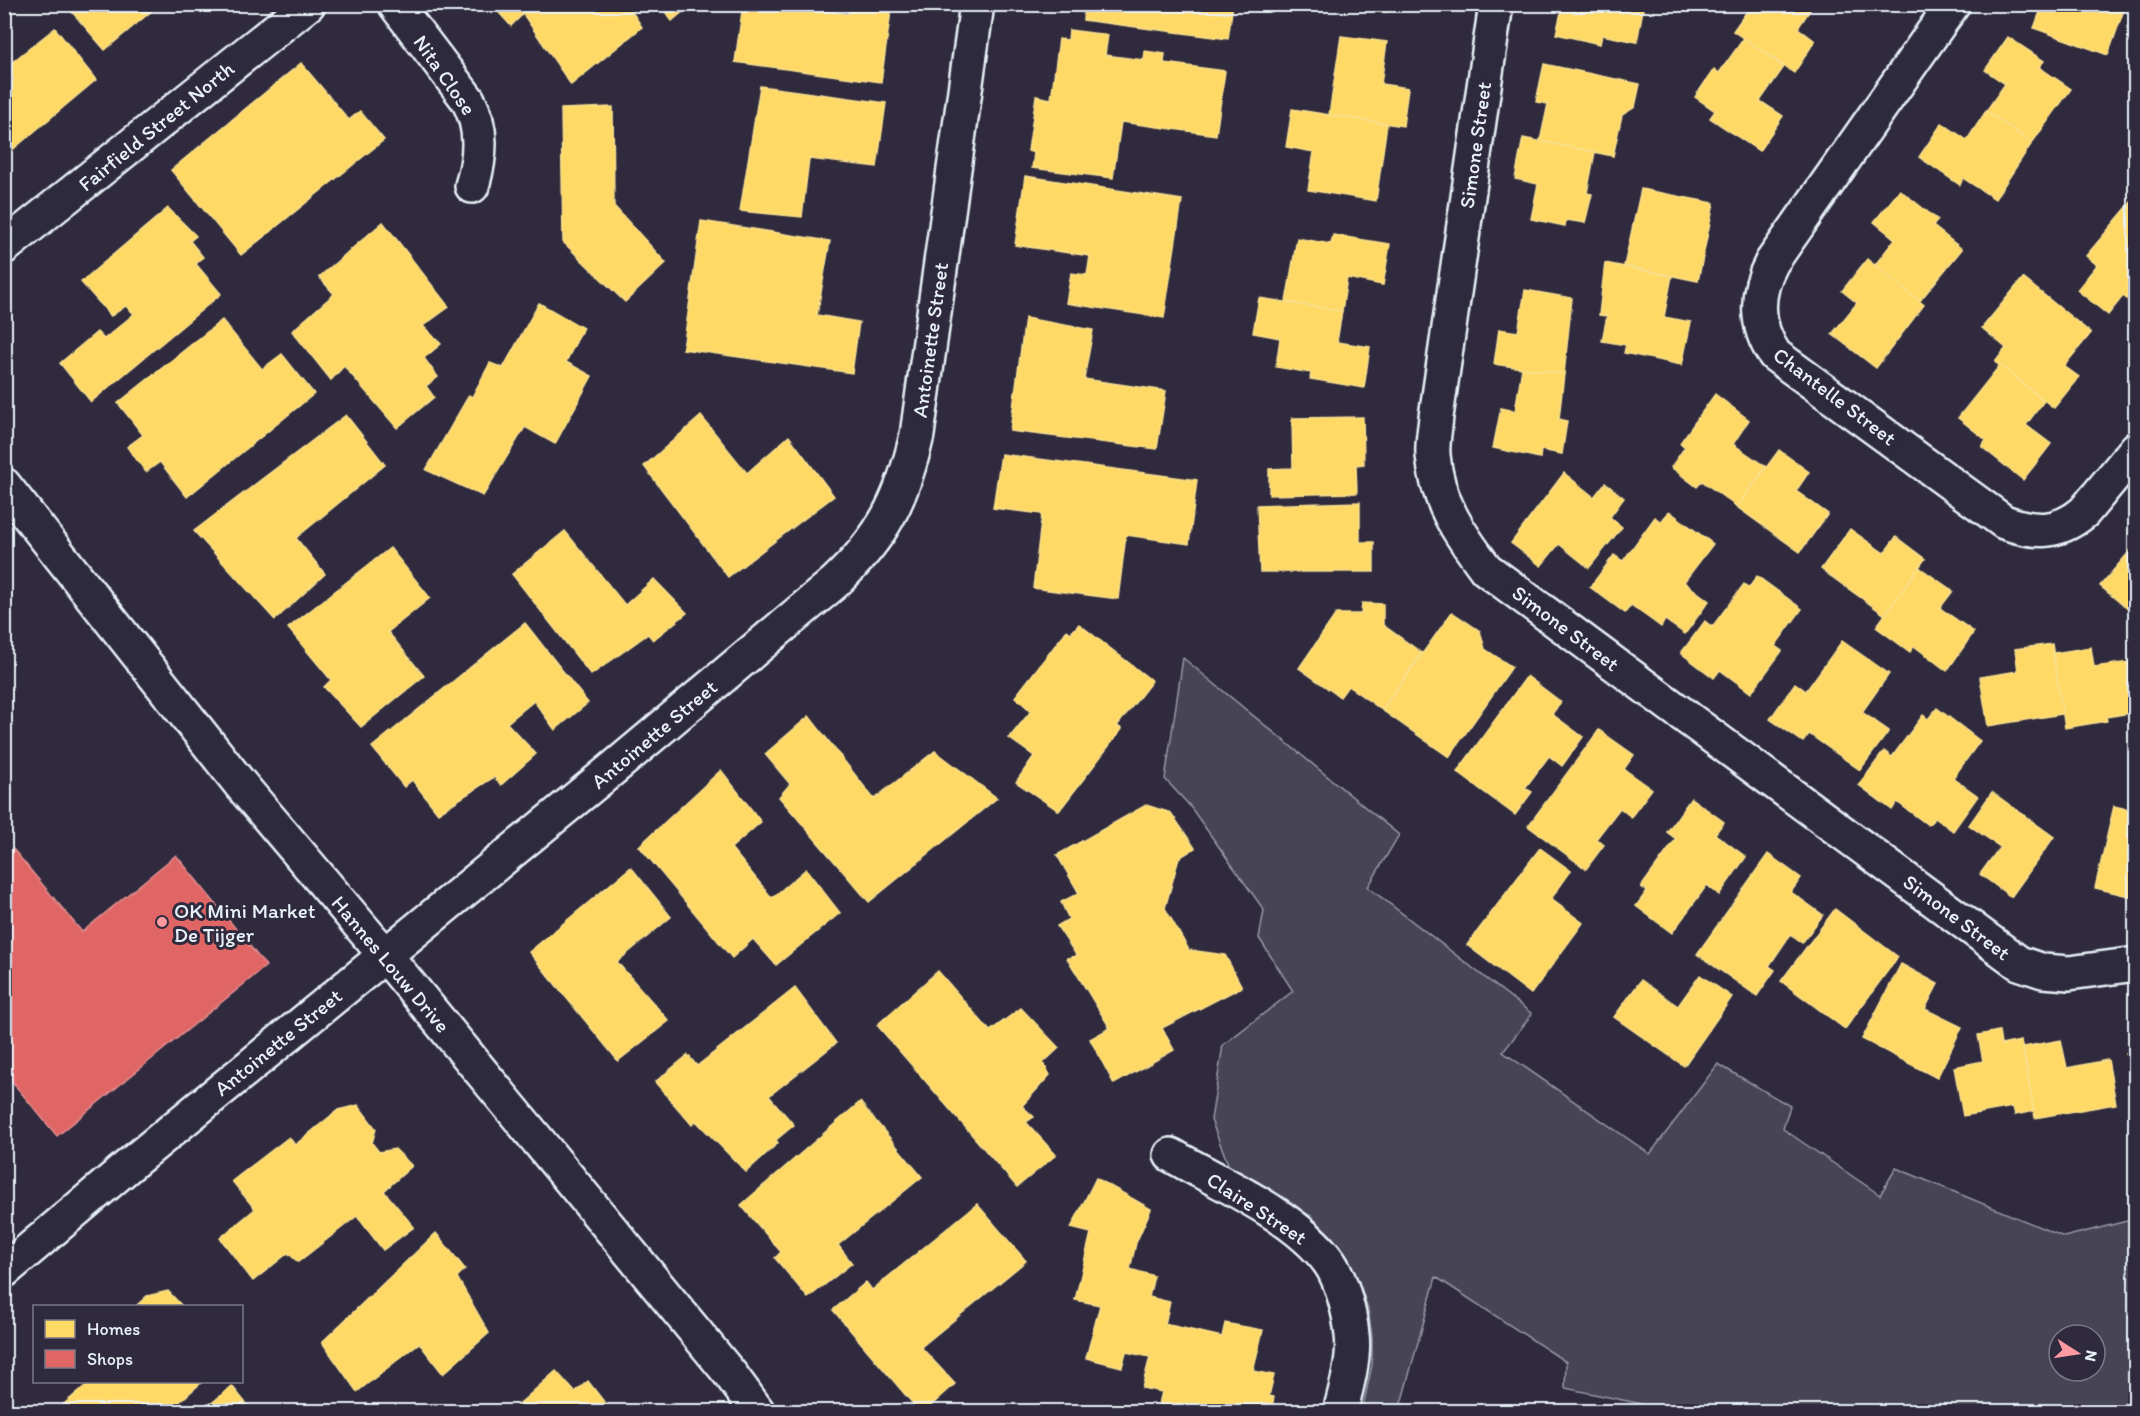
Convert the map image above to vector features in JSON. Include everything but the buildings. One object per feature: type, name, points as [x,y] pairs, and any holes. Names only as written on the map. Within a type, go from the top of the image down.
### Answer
[{"type":"street","name":"Fairfield Street North","points":[[4,247],[308,4]]},
{"type":"street","name":"Nita Close","points":[[394,4],[468,100],[476,115],[480,138],[479,164],[472,186]]},
{"type":"street","name":"Antoinette Street","points":[[4,1271],[134,1161],[625,758],[859,560],[879,533],[896,503],[905,481],[917,435],[977,4]]},
{"type":"street","name":"Simone Street","points":[[1496,4],[1437,405],[1433,454],[1439,494],[1458,532],[1486,569],[2019,963],[2043,971],[2069,973],[2136,964]]},
{"type":"street","name":"Chantelle Street","points":[[1953,4],[1772,262],[1764,277],[1760,296],[1759,315],[1765,341],[1775,355],[2004,522],[2019,527],[2034,530],[2049,529],[2075,520],[2136,449]]},
{"type":"street","name":"Hannes Louw Drive","points":[[4,485],[242,785],[731,1375],[758,1412]]},
{"type":"street","name":"Claire Street","points":[[1171,1155],[1280,1218],[1313,1244],[1330,1263],[1342,1288],[1353,1337],[1348,1381],[1340,1412]]},
{"type":"shaded area","points":[[1183,658],[1399,835],[1368,887],[1532,1014],[1503,1052],[1650,1154],[1718,1064],[1790,1106],[1783,1129],[1880,1195],[1896,1168],[2064,1237],[2135,1219],[2135,1411],[1663,1411],[1637,1403],[1565,1388],[1566,1362],[1436,1277],[1399,1411],[1362,1411],[1372,1365],[1372,1336],[1368,1309],[1347,1257],[1311,1216],[1230,1169],[1211,1120],[1223,1045],[1293,991],[1259,938],[1264,910],[1189,805],[1165,779]]},
{"type":"place","name":"OK Mini Market De Tijger","points":[[162,922]]}]
